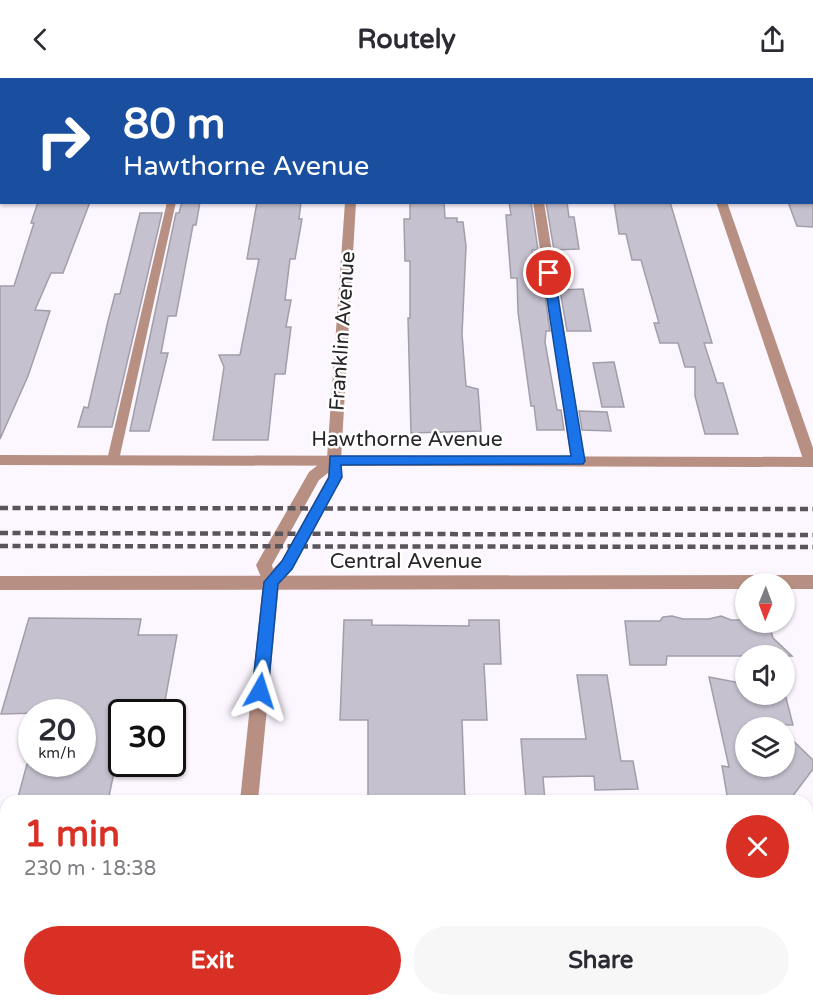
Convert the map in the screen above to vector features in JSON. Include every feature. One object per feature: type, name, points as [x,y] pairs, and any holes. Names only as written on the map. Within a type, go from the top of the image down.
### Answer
[{"type":"street","name":"Franklin Avenue","points":[[271,582],[287,565],[335,477],[334,460],[351,204]]},
{"type":"street","points":[[538,204],[578,461]]},
{"type":"street","points":[[722,204],[812,462]]},
{"type":"street","name":"Hawthorne Avenue","points":[[0,460],[812,462]]},
{"type":"street","points":[[250,795],[271,582]]},
{"type":"street","name":"Central Avenue","points":[[0,583],[813,582]]},
{"type":"lane","points":[[112,460],[172,204]]},
{"type":"building","points":[[37,204],[89,204],[63,273],[51,273],[35,310],[50,311],[28,376],[0,439],[0,286],[14,286],[34,223],[31,223]]},
{"type":"building","points":[[181,204],[200,204],[196,225],[193,225],[176,316],[168,316],[161,353],[168,353],[149,431],[130,431],[176,213],[179,213]]},
{"type":"building","points":[[257,204],[301,204],[299,219],[302,219],[295,259],[290,259],[285,300],[291,300],[286,327],[291,327],[285,374],[275,374],[268,440],[213,440],[224,367],[219,355],[240,355],[259,259],[247,259]]},
{"type":"building","points":[[410,204],[444,204],[445,218],[457,218],[457,222],[463,222],[466,246],[462,334],[466,386],[478,389],[481,431],[411,433],[408,318],[410,318],[410,261],[405,261],[404,219],[410,219]]},
{"type":"building","points":[[509,204],[531,204],[538,250],[532,250],[537,291],[544,290],[550,331],[546,331],[545,342],[557,410],[561,410],[564,430],[537,430],[534,406],[531,406],[518,312],[517,278],[511,278],[506,215],[511,215]]},
{"type":"building","points":[[546,204],[567,204],[569,217],[574,217],[579,249],[554,250]]},
{"type":"building","points":[[614,204],[671,204],[712,343],[704,343],[717,383],[723,383],[738,434],[705,434],[695,396],[695,367],[685,367],[678,343],[660,343],[654,323],[659,323],[641,260],[632,260],[626,234],[619,234]]},
{"type":"building","points":[[789,204],[813,204],[813,227],[797,226]]},
{"type":"building","points":[[140,213],[162,213],[112,427],[78,427],[84,407],[88,408],[115,294],[120,294]]},
{"type":"building","points":[[583,289],[591,331],[567,331],[560,290]]},
{"type":"building","points":[[614,362],[624,407],[602,407],[593,363]]},
{"type":"building","points":[[579,411],[607,412],[611,431],[582,430]]},
{"type":"building","points":[[721,616],[735,620],[735,633],[771,633],[780,645],[735,645],[735,656],[667,656],[666,665],[630,665],[625,621],[660,621],[663,617],[709,619]]},
{"type":"building","points":[[29,618],[141,619],[138,635],[177,635],[165,699],[108,699],[108,777],[113,777],[109,795],[19,795],[23,777],[96,777],[96,699],[18,699],[18,714],[1,714]]},
{"type":"building","points":[[344,620],[372,620],[372,625],[469,626],[469,620],[499,620],[501,664],[484,664],[487,720],[462,720],[465,795],[368,795],[368,720],[340,720]]},
{"type":"building","points":[[577,675],[607,675],[621,761],[633,761],[638,789],[595,790],[594,776],[543,777],[544,795],[526,795],[521,739],[586,739]]},
{"type":"building","points":[[709,677],[735,682],[735,705],[788,705],[791,717],[735,717],[735,777],[795,777],[795,743],[813,760],[813,769],[794,795],[727,795],[722,766],[729,767]]},
{"type":"railway","points":[[0,508],[813,509]]},
{"type":"railway","points":[[0,533],[813,535]]},
{"type":"railway","points":[[0,546],[813,547]]},
{"type":"route","points":[[260,691],[271,582],[287,565],[335,477],[334,460],[578,461],[549,273]]}]
